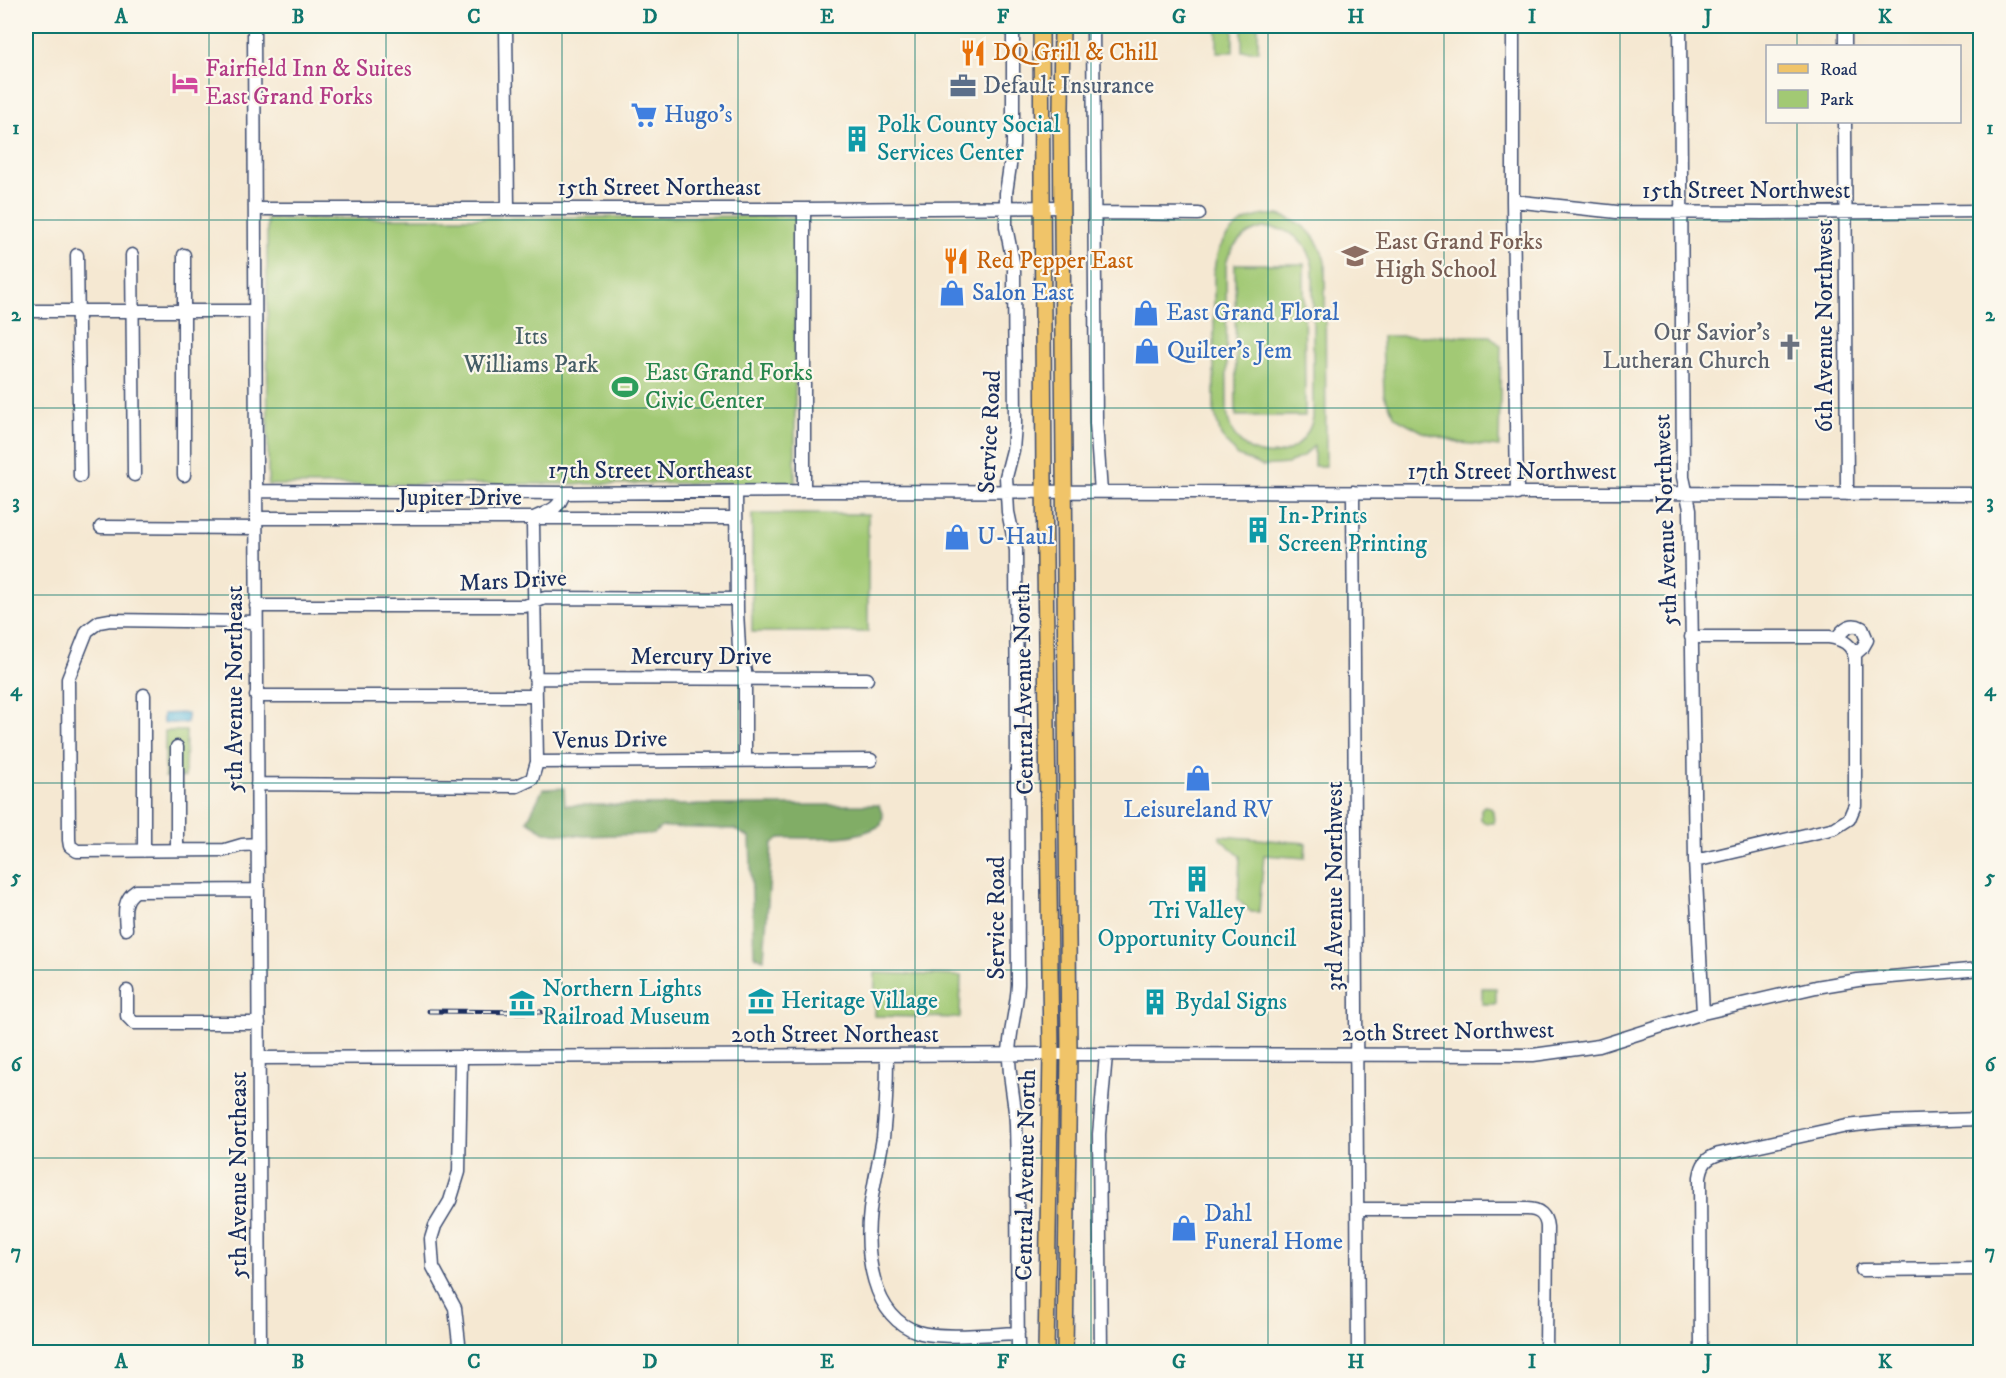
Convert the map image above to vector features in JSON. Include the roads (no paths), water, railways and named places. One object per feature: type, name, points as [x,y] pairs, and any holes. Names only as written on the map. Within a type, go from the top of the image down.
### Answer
[{"type":"main road","name":"Central Avenue North","points":[[1041,26],[1051,1054],[1046,1353]]},
{"type":"main road","name":"Central Avenue North","points":[[1062,26],[1069,1054],[1065,1353]]},
{"type":"street","name":"5th Avenue Northeast","points":[[254,26],[260,1353]]},
{"type":"street","points":[[506,26],[508,208]]},
{"type":"street","name":"Service Road","points":[[1013,26],[1013,145],[1006,193],[1006,227],[1014,267],[1015,414],[1013,450],[1006,471],[1010,525],[1016,550],[1018,1002],[1011,1033],[1009,1056],[1010,1084],[1016,1124],[1018,1353]]},
{"type":"street","points":[[1093,26],[1096,423],[1101,492]]},
{"type":"street","points":[[1513,26],[1517,494]]},
{"type":"street","name":"5th Avenue Northwest","points":[[1680,26],[1683,477],[1690,509],[1695,861],[1703,1013]]},
{"type":"street","points":[[1845,26],[1845,45]]},
{"type":"street","name":"6th Avenue Northwest","points":[[1845,123],[1847,494]]},
{"type":"street","name":"15th Street Northwest","points":[[1513,201],[1599,211],[1682,213],[1980,211]]},
{"type":"street","name":"15th Street Northeast","points":[[255,209],[1062,207]]},
{"type":"street","points":[[804,209],[804,491]]},
{"type":"street","points":[[1095,213],[1198,214]]},
{"type":"street","points":[[77,255],[80,476]]},
{"type":"street","points":[[132,255],[134,475]]},
{"type":"street","points":[[184,255],[184,475]]},
{"type":"street","points":[[30,311],[255,311]]},
{"type":"street","name":"17th Street Northeast","points":[[256,491],[1044,492]]},
{"type":"street","points":[[736,492],[739,648],[745,678],[745,760]]},
{"type":"street","name":"17th Street Northwest","points":[[1044,492],[1980,494]]},
{"type":"street","name":"3rd Avenue Northwest","points":[[1353,492],[1358,1353]]},
{"type":"street","points":[[537,762],[534,696],[534,519],[555,510],[564,493]]},
{"type":"street","name":"Jupiter Drive","points":[[101,527],[534,519],[736,518]]},
{"type":"street","name":"Mars Drive","points":[[256,606],[525,606],[545,598],[737,599]]},
{"type":"street","points":[[256,622],[110,620],[99,622],[87,631],[68,679],[70,846],[77,851],[144,851],[225,850],[257,844]]},
{"type":"street","points":[[1837,638],[1850,626],[1862,628],[1867,640],[1854,655]]},
{"type":"street","points":[[1691,637],[1837,638],[1849,646],[1854,655],[1855,805],[1849,819],[1835,828],[1695,861]]},
{"type":"street","name":"Mercury Drive","points":[[535,678],[867,679]]},
{"type":"street","points":[[144,695],[144,851]]},
{"type":"street","points":[[256,696],[534,696]]},
{"type":"street","points":[[177,747],[177,850]]},
{"type":"street","name":"Venus Drive","points":[[257,784],[517,786],[532,779],[537,762],[871,760]]},
{"type":"street","points":[[126,929],[126,903],[128,897],[136,891],[258,890]]},
{"type":"street","name":"20th Street Northwest","points":[[1051,1054],[1533,1055],[1599,1046],[1703,1013],[1816,987],[1980,969]]},
{"type":"street","points":[[127,991],[127,1016],[134,1023],[259,1023]]},
{"type":"street","name":"20th Street Northeast","points":[[260,1058],[1051,1054]]},
{"type":"street","points":[[1101,1353],[1099,1134],[1106,1055]]},
{"type":"street","points":[[887,1056],[885,1115],[873,1184],[869,1232],[880,1300],[896,1320],[919,1332],[935,1334],[1018,1333]]},
{"type":"street","points":[[460,1353],[455,1308],[433,1266],[431,1239],[435,1226],[450,1201],[459,1172],[461,1057]]},
{"type":"street","points":[[1701,1353],[1700,1184],[1704,1162],[1719,1154],[1847,1126],[1883,1122],[1980,1119]]},
{"type":"street","points":[[1357,1209],[1527,1209],[1539,1212],[1544,1216],[1546,1223],[1546,1353]]},
{"type":"street","points":[[1862,1270],[1980,1269]]},
{"type":"water","points":[[187,713],[187,723],[163,723],[163,714]]},
{"type":"railway","points":[[429,1011],[541,1012]]},
{"type":"place","name":"DQ Grill & Chill","points":[[973,53]]},
{"type":"place","name":"Fairfield Inn & Suites East Grand Forks","points":[[185,83]]},
{"type":"place","name":"Default Insurance","points":[[963,86]]},
{"type":"place","name":"Hugo's","points":[[644,115]]},
{"type":"place","name":"Polk County Social Services Center","points":[[857,139]]},
{"type":"place","name":"East Grand Forks High School","points":[[1355,256]]},
{"type":"place","name":"Red Pepper East","points":[[956,261]]},
{"type":"place","name":"Salon East","points":[[952,293]]},
{"type":"place","name":"East Grand Floral","points":[[1146,313]]},
{"type":"place","name":"Our Savior's Lutheran Church","points":[[1790,347]]},
{"type":"place","name":"Quilter's Jem","points":[[1147,351]]},
{"type":"place","name":"East Grand Forks Civic Center","points":[[625,387]]},
{"type":"place","name":"In-Prints Screen Printing","points":[[1258,530]]},
{"type":"place","name":"U-Haul","points":[[957,537]]},
{"type":"place","name":"Leisureland RV","points":[[1198,778]]},
{"type":"place","name":"Tri Valley Opportunity Council","points":[[1197,879]]},
{"type":"place","name":"Heritage Village","points":[[761,1001]]},
{"type":"place","name":"Bydal Signs","points":[[1155,1002]]},
{"type":"place","name":"Northern Lights Railroad Museum","points":[[522,1003]]},
{"type":"place","name":"Dahl Funeral Home","points":[[1184,1228]]},
{"type":"park label","name":"Itts Williams Park","points":[[531,351]]}]
